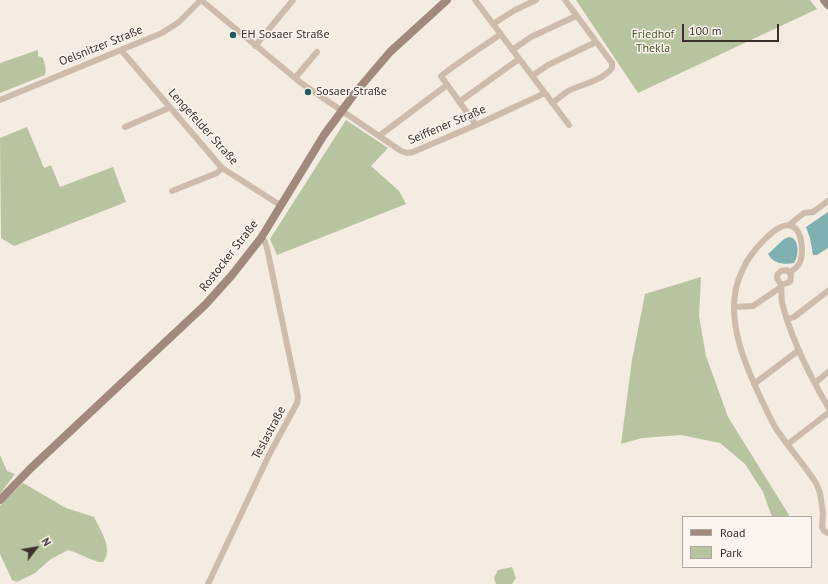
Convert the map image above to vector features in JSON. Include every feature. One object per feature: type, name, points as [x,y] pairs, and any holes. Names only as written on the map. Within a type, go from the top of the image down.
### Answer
[{"type":"main road","name":"Rostocker Straße","points":[[0,500],[206,304],[232,275],[261,238],[280,205],[341,111],[368,76],[390,52],[446,0]]},
{"type":"street","points":[[201,0],[295,78],[341,111]]},
{"type":"street","name":"Oelsnitzer Straße","points":[[0,100],[149,39],[179,22],[201,0]]},
{"type":"street","points":[[255,46],[293,0]]},
{"type":"street","points":[[475,0],[569,125]]},
{"type":"street","points":[[493,24],[515,10],[536,0]]},
{"type":"street","points":[[552,103],[567,92],[596,80],[612,70],[612,64],[565,0]]},
{"type":"street","points":[[512,50],[531,37],[576,16]]},
{"type":"street","points":[[476,125],[441,76],[501,34]]},
{"type":"street","points":[[532,76],[548,65],[596,42]]},
{"type":"street","name":"Lengefelder Straße","points":[[121,50],[169,108],[222,168],[280,205]]},
{"type":"street","points":[[295,78],[317,52]]},
{"type":"street","points":[[459,102],[520,59]]},
{"type":"street","points":[[379,136],[447,85]]},
{"type":"street","name":"Seiffener Straße","points":[[341,111],[401,151],[407,153],[413,152],[476,125],[545,93]]},
{"type":"street","points":[[125,127],[169,108]]},
{"type":"street","points":[[172,191],[217,173],[222,168]]},
{"type":"street","points":[[828,201],[813,212],[804,213],[789,225],[782,226],[760,244],[744,266],[738,283],[734,307],[735,324],[740,344],[754,384],[775,426],[816,484],[826,515],[822,527],[824,531],[828,533]]},
{"type":"street","points":[[789,225],[793,226],[797,230],[802,247],[799,264],[790,272]]},
{"type":"street","name":"Teslastraße","points":[[208,584],[269,455],[297,403],[298,397],[268,248],[266,243],[261,238]]},
{"type":"street","points":[[790,272],[784,270],[778,273],[777,279],[781,285],[782,301],[799,350],[828,407]]},
{"type":"street","points":[[734,307],[753,306],[781,285],[790,282],[792,279],[790,272]]},
{"type":"street","points":[[788,320],[828,291]]},
{"type":"street","points":[[754,384],[799,350]]},
{"type":"street","points":[[815,383],[828,372]]},
{"type":"street","points":[[788,444],[828,413]]},
{"type":"street","points":[[821,502],[828,497]]},
{"type":"green space","name":"Friedhof Thekla","points":[[576,0],[810,0],[817,9],[638,93]]},
{"type":"green space","points":[[38,50],[38,56],[43,58],[46,68],[45,75],[0,93],[0,63]]},
{"type":"green space","points":[[346,120],[388,148],[371,166],[399,191],[406,204],[277,255],[270,239]]},
{"type":"green space","points":[[27,127],[44,168],[51,165],[60,187],[113,167],[126,202],[14,246],[1,238],[0,138]]},
{"type":"green space","points":[[701,277],[699,316],[706,356],[728,417],[789,516],[772,516],[763,492],[745,464],[720,443],[681,435],[642,438],[621,444],[632,360],[645,294]]},
{"type":"green space","points":[[0,455],[7,471],[15,474],[0,494]]},
{"type":"green space","points":[[23,483],[66,508],[94,517],[107,545],[106,557],[103,562],[96,561],[68,550],[51,559],[35,573],[17,582],[12,580],[0,554],[0,506]]},
{"type":"green space","points":[[512,567],[516,578],[512,584],[496,584],[494,578],[498,570]]},
{"type":"water","points":[[828,212],[828,248],[817,255],[813,255],[810,238],[806,227]]},
{"type":"water","points":[[789,237],[793,238],[797,244],[798,252],[796,260],[794,263],[787,264],[776,262],[768,254],[784,239]]},
{"type":"place","name":"EH Sosaer Straße","points":[[233,35]]},
{"type":"place","name":"Sosaer Straße","points":[[308,92]]}]
